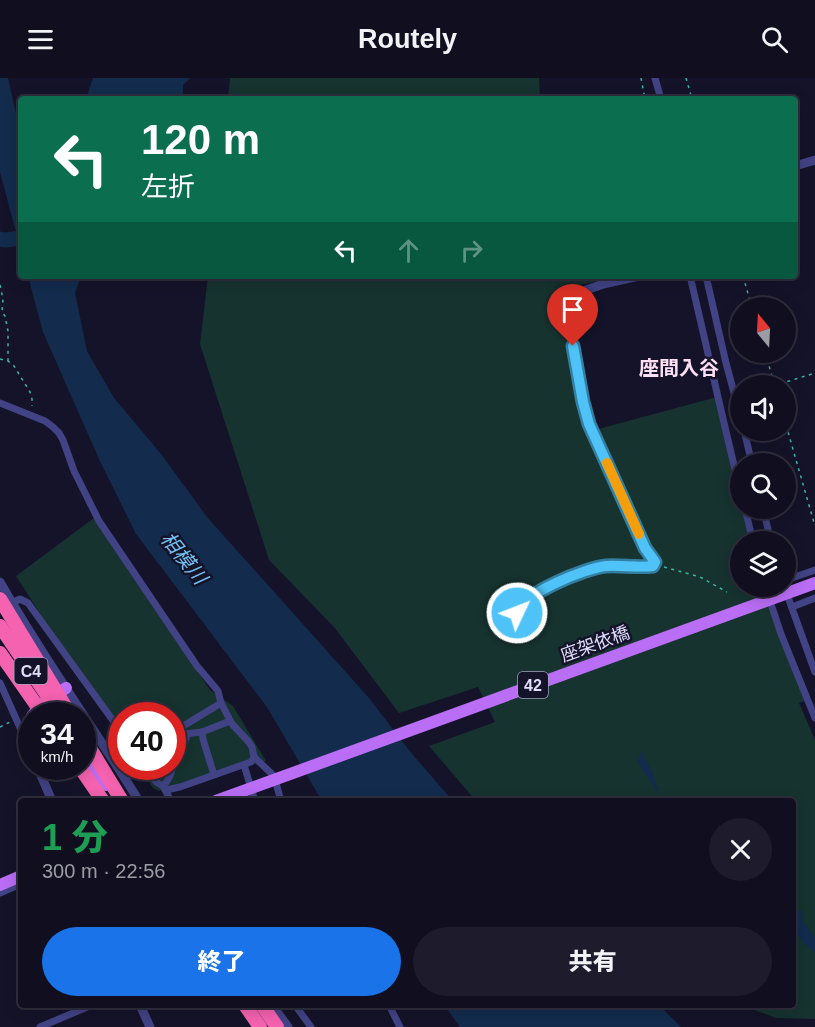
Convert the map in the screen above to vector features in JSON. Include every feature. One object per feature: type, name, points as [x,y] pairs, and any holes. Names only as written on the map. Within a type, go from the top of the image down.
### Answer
[{"type":"highway","points":[[6,601],[63,702]]},
{"type":"highway","name":"C4","points":[[0,626],[52,702]]},
{"type":"highway","name":"C4","points":[[0,653],[34,702]]},
{"type":"highway","points":[[0,668],[27,702]]},
{"type":"highway","points":[[96,759],[118,798]]},
{"type":"highway","points":[[96,766],[118,798]]},
{"type":"highway","points":[[89,780],[101,798]]},
{"type":"highway","points":[[247,1008],[260,1027]]},
{"type":"highway","points":[[264,1008],[277,1027]]},
{"type":"main road","name":"座架依橋","points":[[224,798],[815,583]]},
{"type":"main road","points":[[45,702],[66,688]]},
{"type":"main road","points":[[96,772],[118,798]]},
{"type":"main road","name":"座架依橋","points":[[219,798],[251,788]]},
{"type":"main road","points":[[0,883],[18,875]]},
{"type":"street","points":[[655,78],[660,96]]},
{"type":"street","points":[[798,165],[815,160]]},
{"type":"street","points":[[519,622],[517,613],[519,607],[560,581],[605,566],[646,567],[653,566],[655,562],[645,548],[589,424],[578,379],[569,317],[572,302],[578,293],[626,279]]},
{"type":"street","points":[[691,279],[731,453]]},
{"type":"street","points":[[707,279],[730,378]]},
{"type":"street","points":[[0,403],[45,421],[59,433],[74,471],[99,521],[197,666],[218,691],[230,721],[248,741],[254,756],[274,776],[279,798]]},
{"type":"street","points":[[796,577],[815,570]]},
{"type":"street","points":[[0,582],[6,601],[137,798]]},
{"type":"street","points":[[769,597],[815,718]]},
{"type":"street","points":[[788,597],[815,672]]},
{"type":"street","points":[[792,607],[815,598]]},
{"type":"street","points":[[6,601],[20,600],[28,603],[108,714]]},
{"type":"street","points":[[0,683],[16,720]]},
{"type":"street","points":[[186,725],[221,703]]},
{"type":"street","points":[[164,788],[171,778],[177,751],[186,741],[187,734],[202,732],[230,721]]},
{"type":"street","points":[[202,732],[214,775]]},
{"type":"street","points":[[164,788],[180,787],[244,765],[251,762],[254,756]]},
{"type":"street","points":[[244,765],[254,798]]},
{"type":"street","points":[[43,780],[51,798]]},
{"type":"street","points":[[155,780],[164,788],[169,798]]},
{"type":"street","points":[[0,893],[18,885]]},
{"type":"street","points":[[40,1027],[85,1008]]},
{"type":"street","points":[[141,1008],[150,1027]]},
{"type":"street","points":[[274,1008],[288,1027]]},
{"type":"street","points":[[297,1008],[311,1027]]},
{"type":"street","points":[[390,1008],[400,1027]]},
{"type":"path","points":[[641,78],[644,96]]},
{"type":"path","points":[[686,78],[691,96]]},
{"type":"path","points":[[744,279],[749,297]]},
{"type":"path","points":[[0,285],[3,299],[2,312],[8,331],[8,361]]},
{"type":"path","points":[[0,359],[14,366],[30,392],[32,416]]},
{"type":"path","points":[[796,379],[815,373]]},
{"type":"path","points":[[791,441],[815,526]]},
{"type":"path","points":[[654,564],[694,575],[727,592]]},
{"type":"path","points":[[0,727],[16,720]]},
{"type":"green space","points":[[230,78],[539,78],[540,96],[228,96]]},
{"type":"green space","points":[[208,279],[606,279],[584,284],[574,289],[568,301],[591,431],[717,397],[731,453],[730,519],[748,519],[750,531],[730,531],[730,597],[769,597],[808,700],[799,703],[815,740],[815,1019],[776,1018],[749,1008],[796,1008],[796,798],[473,798],[429,746],[495,722],[478,687],[399,713],[334,627],[269,560],[200,344]]},
{"type":"green space","points":[[94,518],[210,690],[233,706],[266,761],[159,791],[153,788],[148,780],[186,780],[186,702],[108,702],[108,720],[16,576]]},
{"type":"water","points":[[0,78],[8,78],[18,123],[18,240],[0,172]]},
{"type":"water","points":[[93,78],[190,78],[183,85],[182,96],[87,96]]},
{"type":"water","name":"相模川","points":[[29,279],[80,279],[75,293],[87,351],[114,398],[161,454],[207,517],[369,698],[412,754],[450,798],[320,798],[267,707],[136,534],[99,459],[43,332]]},
{"type":"water","points":[[639,752],[643,754],[643,759],[651,770],[659,795],[637,761],[640,757]]},
{"type":"water","points":[[800,910],[803,913],[802,920],[815,937],[815,952],[805,945],[796,931],[796,912]]},
{"type":"water","points":[[446,1008],[662,1008],[681,1027],[460,1027]]},
{"type":"waterway","points":[[0,239],[18,238]]},
{"type":"slow traffic","points":[[607,463],[639,534]]},
{"type":"district","name":"座間入谷","points":[[679,368]]},
{"type":"route","points":[[517,613],[519,607],[543,590],[586,571],[605,566],[646,567],[653,566],[655,562],[645,548],[589,424],[573,346]]}]
